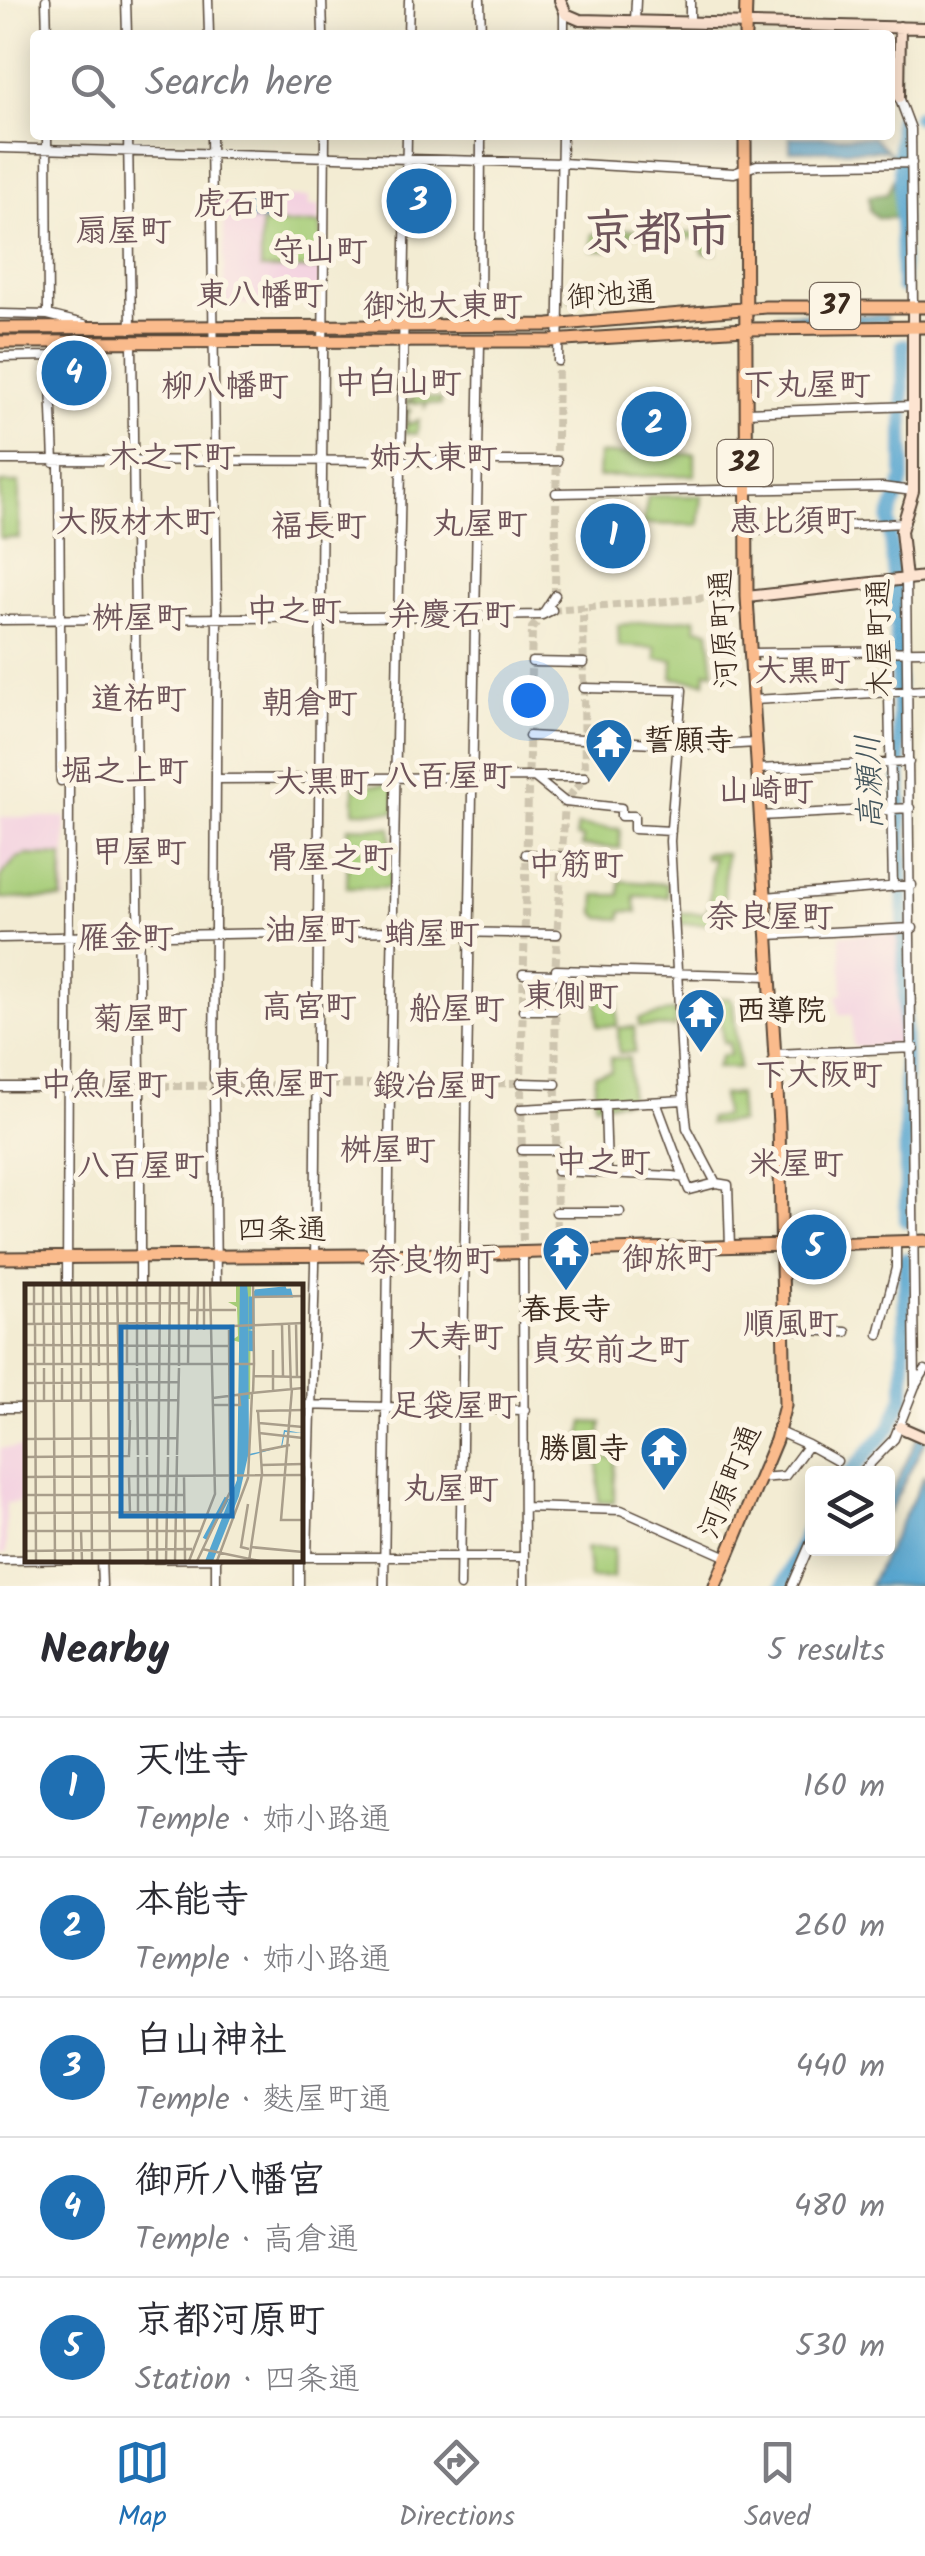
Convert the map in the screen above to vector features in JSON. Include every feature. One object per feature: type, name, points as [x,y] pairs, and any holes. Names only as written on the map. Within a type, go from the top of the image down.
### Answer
[{"type":"main road","points":[[746,0],[746,29]]},
{"type":"main road","name":"河原町通","points":[[715,1586],[779,1432],[785,1405],[775,1054],[747,597],[746,140]]},
{"type":"main road","name":"御池通","points":[[0,342],[82,342],[214,329],[559,324],[745,310],[919,307]]},
{"type":"main road","name":"御池通","points":[[0,328],[99,329],[214,344],[480,342],[745,328],[919,327]]},
{"type":"main road","name":"四条通","points":[[0,1258],[523,1253],[920,1241]]},
{"type":"street","points":[[46,0],[46,30]]},
{"type":"street","points":[[126,0],[126,30]]},
{"type":"street","points":[[208,0],[209,30]]},
{"type":"street","points":[[322,0],[323,30]]},
{"type":"street","points":[[408,0],[408,30]]},
{"type":"street","points":[[480,0],[480,30]]},
{"type":"street","points":[[635,21],[636,0]]},
{"type":"street","points":[[690,0],[690,22]]},
{"type":"street","points":[[562,6],[576,20],[690,22],[746,29],[925,28]]},
{"type":"street","name":"木屋町通","points":[[867,1466],[900,1427],[915,1386],[920,1241],[909,1176],[907,928],[897,670],[901,531],[894,522],[910,491],[907,406],[919,307],[904,163],[911,129],[899,97],[900,28]]},
{"type":"street","points":[[47,140],[48,315]]},
{"type":"street","points":[[128,140],[140,1079]]},
{"type":"street","points":[[211,140],[217,618],[214,1079]]},
{"type":"street","points":[[325,140],[315,1256],[305,1406],[302,1557],[524,1558]]},
{"type":"street","points":[[390,1077],[407,140]]},
{"type":"street","points":[[480,326],[481,140]]},
{"type":"street","points":[[558,361],[562,140]]},
{"type":"street","points":[[0,148],[562,163],[734,173],[746,169],[904,163]]},
{"type":"street","points":[[0,314],[48,315],[99,329]]},
{"type":"street","points":[[0,357],[50,356],[82,342]]},
{"type":"street","points":[[468,1076],[480,342]]},
{"type":"street","points":[[50,356],[57,463],[68,938],[67,1284]]},
{"type":"street","points":[[745,412],[907,406]]},
{"type":"street","points":[[0,460],[557,461]]},
{"type":"street","points":[[556,493],[910,491]]},
{"type":"street","points":[[746,530],[894,522]]},
{"type":"street","points":[[747,597],[925,577]]},
{"type":"street","points":[[0,620],[544,615],[555,595]]},
{"type":"street","points":[[766,897],[903,886],[897,650]]},
{"type":"street","points":[[751,654],[925,651]]},
{"type":"street","points":[[532,662],[584,664]]},
{"type":"street","points":[[584,688],[682,690],[671,831],[684,1100],[688,1128],[713,1170],[716,1183]]},
{"type":"street","points":[[754,700],[925,690]]},
{"type":"street","points":[[529,736],[756,744]]},
{"type":"street","points":[[758,769],[900,763]]},
{"type":"street","points":[[216,779],[585,777]]},
{"type":"street","points":[[530,779],[565,802],[621,808],[621,816],[634,816],[634,829],[671,831]]},
{"type":"street","points":[[760,816],[901,808]]},
{"type":"street","points":[[526,854],[562,857]]},
{"type":"street","points":[[768,935],[907,928]]},
{"type":"street","points":[[0,938],[394,930],[558,934]]},
{"type":"street","points":[[524,974],[770,976]]},
{"type":"street","points":[[522,1010],[555,1010]]},
{"type":"street","points":[[775,1054],[905,1048]]},
{"type":"street","points":[[522,1083],[556,1084]]},
{"type":"street","points":[[0,1088],[66,1087]]},
{"type":"street","points":[[460,1586],[466,1408],[467,1087]]},
{"type":"street","points":[[384,1586],[390,1088]]},
{"type":"street","points":[[140,1092],[140,1284]]},
{"type":"street","points":[[214,1092],[216,1284]]},
{"type":"street","points":[[522,1110],[684,1100]]},
{"type":"street","points":[[656,1102],[689,1190],[716,1183],[728,1185],[730,1248]]},
{"type":"street","points":[[605,1107],[606,1171]]},
{"type":"street","points":[[522,1150],[556,1150]]},
{"type":"street","points":[[557,1171],[684,1178]]},
{"type":"street","points":[[556,1212],[620,1212]]},
{"type":"street","points":[[879,1334],[894,1280],[896,1242]]},
{"type":"street","points":[[523,1253],[524,1586]]},
{"type":"street","points":[[784,1329],[846,1332]]},
{"type":"street","points":[[915,1386],[925,1370]]},
{"type":"street","points":[[305,1406],[525,1410]]},
{"type":"street","points":[[900,1427],[921,1436]]},
{"type":"street","points":[[779,1432],[837,1461]]},
{"type":"street","points":[[760,1478],[785,1476],[808,1445]]},
{"type":"street","points":[[524,1506],[621,1510],[727,1557]]},
{"type":"street","points":[[792,1586],[805,1556]]},
{"type":"street","points":[[0,1560],[25,1560]]},
{"type":"street","points":[[101,1561],[102,1586]]},
{"type":"street","points":[[299,1586],[302,1561]]},
{"type":"shaded area","points":[[309,197],[309,206],[320,206],[320,304],[224,304],[224,200]]},
{"type":"shaded area","points":[[0,817],[66,817],[65,900],[0,899]]},
{"type":"shaded area","points":[[901,933],[903,1046],[853,1047],[852,1015],[839,1014],[837,995],[843,994],[840,935]]},
{"type":"shaded area","points":[[0,1448],[25,1448],[25,1502],[6,1503],[6,1554],[0,1554]]},
{"type":"green space","points":[[893,180],[897,218],[878,218],[870,211],[869,196],[887,194]]},
{"type":"green space","points":[[645,222],[676,223],[676,233],[714,234],[716,253],[702,253],[702,238],[672,238],[671,232],[610,236],[609,250],[592,250],[592,234],[598,234],[598,229],[644,230]]},
{"type":"green space","points":[[261,224],[321,224],[321,269],[261,269]]},
{"type":"green space","points":[[604,285],[604,297],[570,299],[570,286]]},
{"type":"green space","points":[[413,395],[441,399],[441,405],[428,403],[425,407],[425,403],[407,403],[407,410],[412,410],[408,412],[407,425],[419,420],[417,434],[405,433],[406,400],[413,400]]},
{"type":"green space","points":[[599,454],[695,454],[695,475],[598,477]]},
{"type":"green space","points":[[0,483],[19,483],[19,538],[0,538]]},
{"type":"green space","points":[[648,496],[702,496],[699,525],[643,524]]},
{"type":"green space","points":[[695,618],[696,628],[709,630],[714,672],[706,671],[705,682],[672,678],[673,660],[656,659],[656,648],[619,646],[618,625]]},
{"type":"green space","points":[[354,785],[395,785],[395,812],[354,811]]},
{"type":"green space","points":[[578,826],[620,829],[620,848],[582,846],[583,838],[576,837]]},
{"type":"green space","points":[[348,827],[391,828],[390,888],[347,888]]},
{"type":"green space","points":[[705,853],[726,853],[723,924],[677,924],[677,913],[705,913],[709,907],[713,858],[705,858]]},
{"type":"green space","points":[[63,856],[62,899],[0,898],[0,877],[17,858]]},
{"type":"green space","points":[[620,881],[667,884],[668,897],[634,896],[637,912],[622,911],[621,919],[601,918],[595,913],[596,895],[620,895]]},
{"type":"green space","points":[[596,980],[610,980],[618,987],[617,1026],[598,1026]]},
{"type":"green space","points":[[712,998],[729,998],[733,1003],[739,1068],[716,1068],[722,1055],[730,1055],[729,1043],[723,1042],[720,1015],[712,1015]]},
{"type":"green space","points":[[675,1010],[675,1027],[639,1026],[639,1019]]},
{"type":"green space","points":[[634,1027],[635,1052],[619,1053],[618,1028]]},
{"type":"green space","points":[[611,1058],[629,1058],[630,1100],[595,1105],[595,1074],[611,1071]]},
{"type":"green space","points":[[738,1094],[740,1122],[709,1124],[709,1118],[724,1116],[722,1095]]},
{"type":"green space","points":[[584,1422],[602,1423],[598,1456],[577,1455]]},
{"type":"green space","points":[[599,1457],[615,1458],[614,1503],[598,1502]]},
{"type":"green space","points":[[586,1548],[614,1548],[613,1578],[590,1578]]},
{"type":"water","points":[[790,140],[876,140],[895,158],[886,150],[790,151]]},
{"type":"water","points":[[246,204],[275,204],[276,221],[247,220]]},
{"type":"water","points":[[778,314],[887,316],[887,322],[778,320]]},
{"type":"water","points":[[925,1423],[925,1441],[895,1500],[895,1485]]},
{"type":"water","points":[[925,1475],[925,1576],[921,1586],[869,1586],[884,1556],[895,1556],[895,1534]]},
{"type":"waterway","name":"高瀬川","points":[[918,117],[925,118]]},
{"type":"waterway","name":"高瀬川","points":[[899,119],[902,287]]},
{"type":"waterway","name":"高瀬川","points":[[903,345],[903,479],[889,520],[895,589],[904,925],[906,1221]]},
{"type":"waterway","points":[[876,657],[884,657]]},
{"type":"waterway","name":"高瀬川","points":[[856,1466],[890,1428],[904,1395],[905,1259]]},
{"type":"waterway","name":"高瀬川","points":[[783,1586],[805,1534]]},
{"type":"tunnel","points":[[555,595],[558,361]]},
{"type":"tunnel","points":[[552,610],[720,597]]},
{"type":"tunnel","points":[[557,1252],[555,975],[565,802],[585,777],[583,607]]},
{"type":"tunnel","points":[[523,1253],[521,1083],[532,628],[539,620]]},
{"type":"tunnel","points":[[66,1087],[521,1083]]},
{"type":"place","name":"白山神社","points":[[419,201]]},
{"type":"place","name":"御所八幡宮","points":[[74,373]]},
{"type":"place","name":"本能寺","points":[[654,424]]},
{"type":"place","name":"天性寺","points":[[613,536]]},
{"type":"place","name":"誓願寺","points":[[609,784]]},
{"type":"place","name":"西導院","points":[[701,1054]]},
{"type":"place","name":"京都河原町","points":[[814,1247]]},
{"type":"place","name":"春長寺","points":[[566,1292]]},
{"type":"place","name":"勝圓寺","points":[[664,1492]]},
{"type":"district","name":"虎石町","points":[[242,205]]},
{"type":"district","name":"扇屋町","points":[[124,232]]},
{"type":"district","name":"京都市","points":[[658,236]]},
{"type":"district","name":"守山町","points":[[320,252]]},
{"type":"district","name":"東八幡町","points":[[260,296]]},
{"type":"district","name":"御池大東町","points":[[443,307]]},
{"type":"district","name":"中白山町","points":[[398,384]]},
{"type":"district","name":"下丸屋町","points":[[807,386]]},
{"type":"district","name":"柳八幡町","points":[[225,387]]},
{"type":"district","name":"木之下町","points":[[172,458]]},
{"type":"district","name":"姉大東町","points":[[434,459]]},
{"type":"district","name":"恵比須町","points":[[793,522]]},
{"type":"district","name":"大阪材木町","points":[[136,523]]},
{"type":"district","name":"丸屋町","points":[[480,525]]},
{"type":"district","name":"福長町","points":[[319,527]]},
{"type":"district","name":"中之町","points":[[294,612]]},
{"type":"district","name":"弁慶石町","points":[[452,616]]},
{"type":"district","name":"桝屋町","points":[[140,619]]},
{"type":"district","name":"大黒町","points":[[803,672]]},
{"type":"district","name":"道祐町","points":[[139,700]]},
{"type":"district","name":"朝倉町","points":[[310,704]]},
{"type":"district","name":"堀之上町","points":[[125,772]]},
{"type":"district","name":"八百屋町","points":[[449,777]]},
{"type":"district","name":"大黒町","points":[[322,783]]},
{"type":"district","name":"山崎町","points":[[766,792]]},
{"type":"district","name":"甲屋町","points":[[139,853]]},
{"type":"district","name":"骨屋之町","points":[[330,859]]},
{"type":"district","name":"中筋町","points":[[576,866]]},
{"type":"district","name":"奈良屋町","points":[[770,918]]},
{"type":"district","name":"油屋町","points":[[313,931]]},
{"type":"district","name":"蛸屋町","points":[[432,935]]},
{"type":"district","name":"雁金町","points":[[126,939]]},
{"type":"district","name":"東側町","points":[[571,997]]},
{"type":"district","name":"高宮町","points":[[309,1008]]},
{"type":"district","name":"船屋町","points":[[457,1010]]},
{"type":"district","name":"菊屋町","points":[[140,1020]]},
{"type":"district","name":"下大阪町","points":[[819,1076]]},
{"type":"district","name":"東魚屋町","points":[[275,1085]]},
{"type":"district","name":"中魚屋町","points":[[104,1086]]},
{"type":"district","name":"鍛冶屋町","points":[[437,1087]]},
{"type":"district","name":"桝屋町","points":[[388,1151]]},
{"type":"district","name":"中之町","points":[[603,1163]]},
{"type":"district","name":"米屋町","points":[[796,1165]]},
{"type":"district","name":"八百屋町","points":[[141,1167]]},
{"type":"district","name":"御旅町","points":[[670,1260]]},
{"type":"district","name":"奈良物町","points":[[432,1262]]},
{"type":"district","name":"順風町","points":[[791,1325]]},
{"type":"district","name":"大寿町","points":[[456,1338]]},
{"type":"district","name":"貞安前之町","points":[[610,1351]]},
{"type":"district","name":"足袋屋町","points":[[454,1407]]},
{"type":"district","name":"丸屋町","points":[[451,1490]]}]
